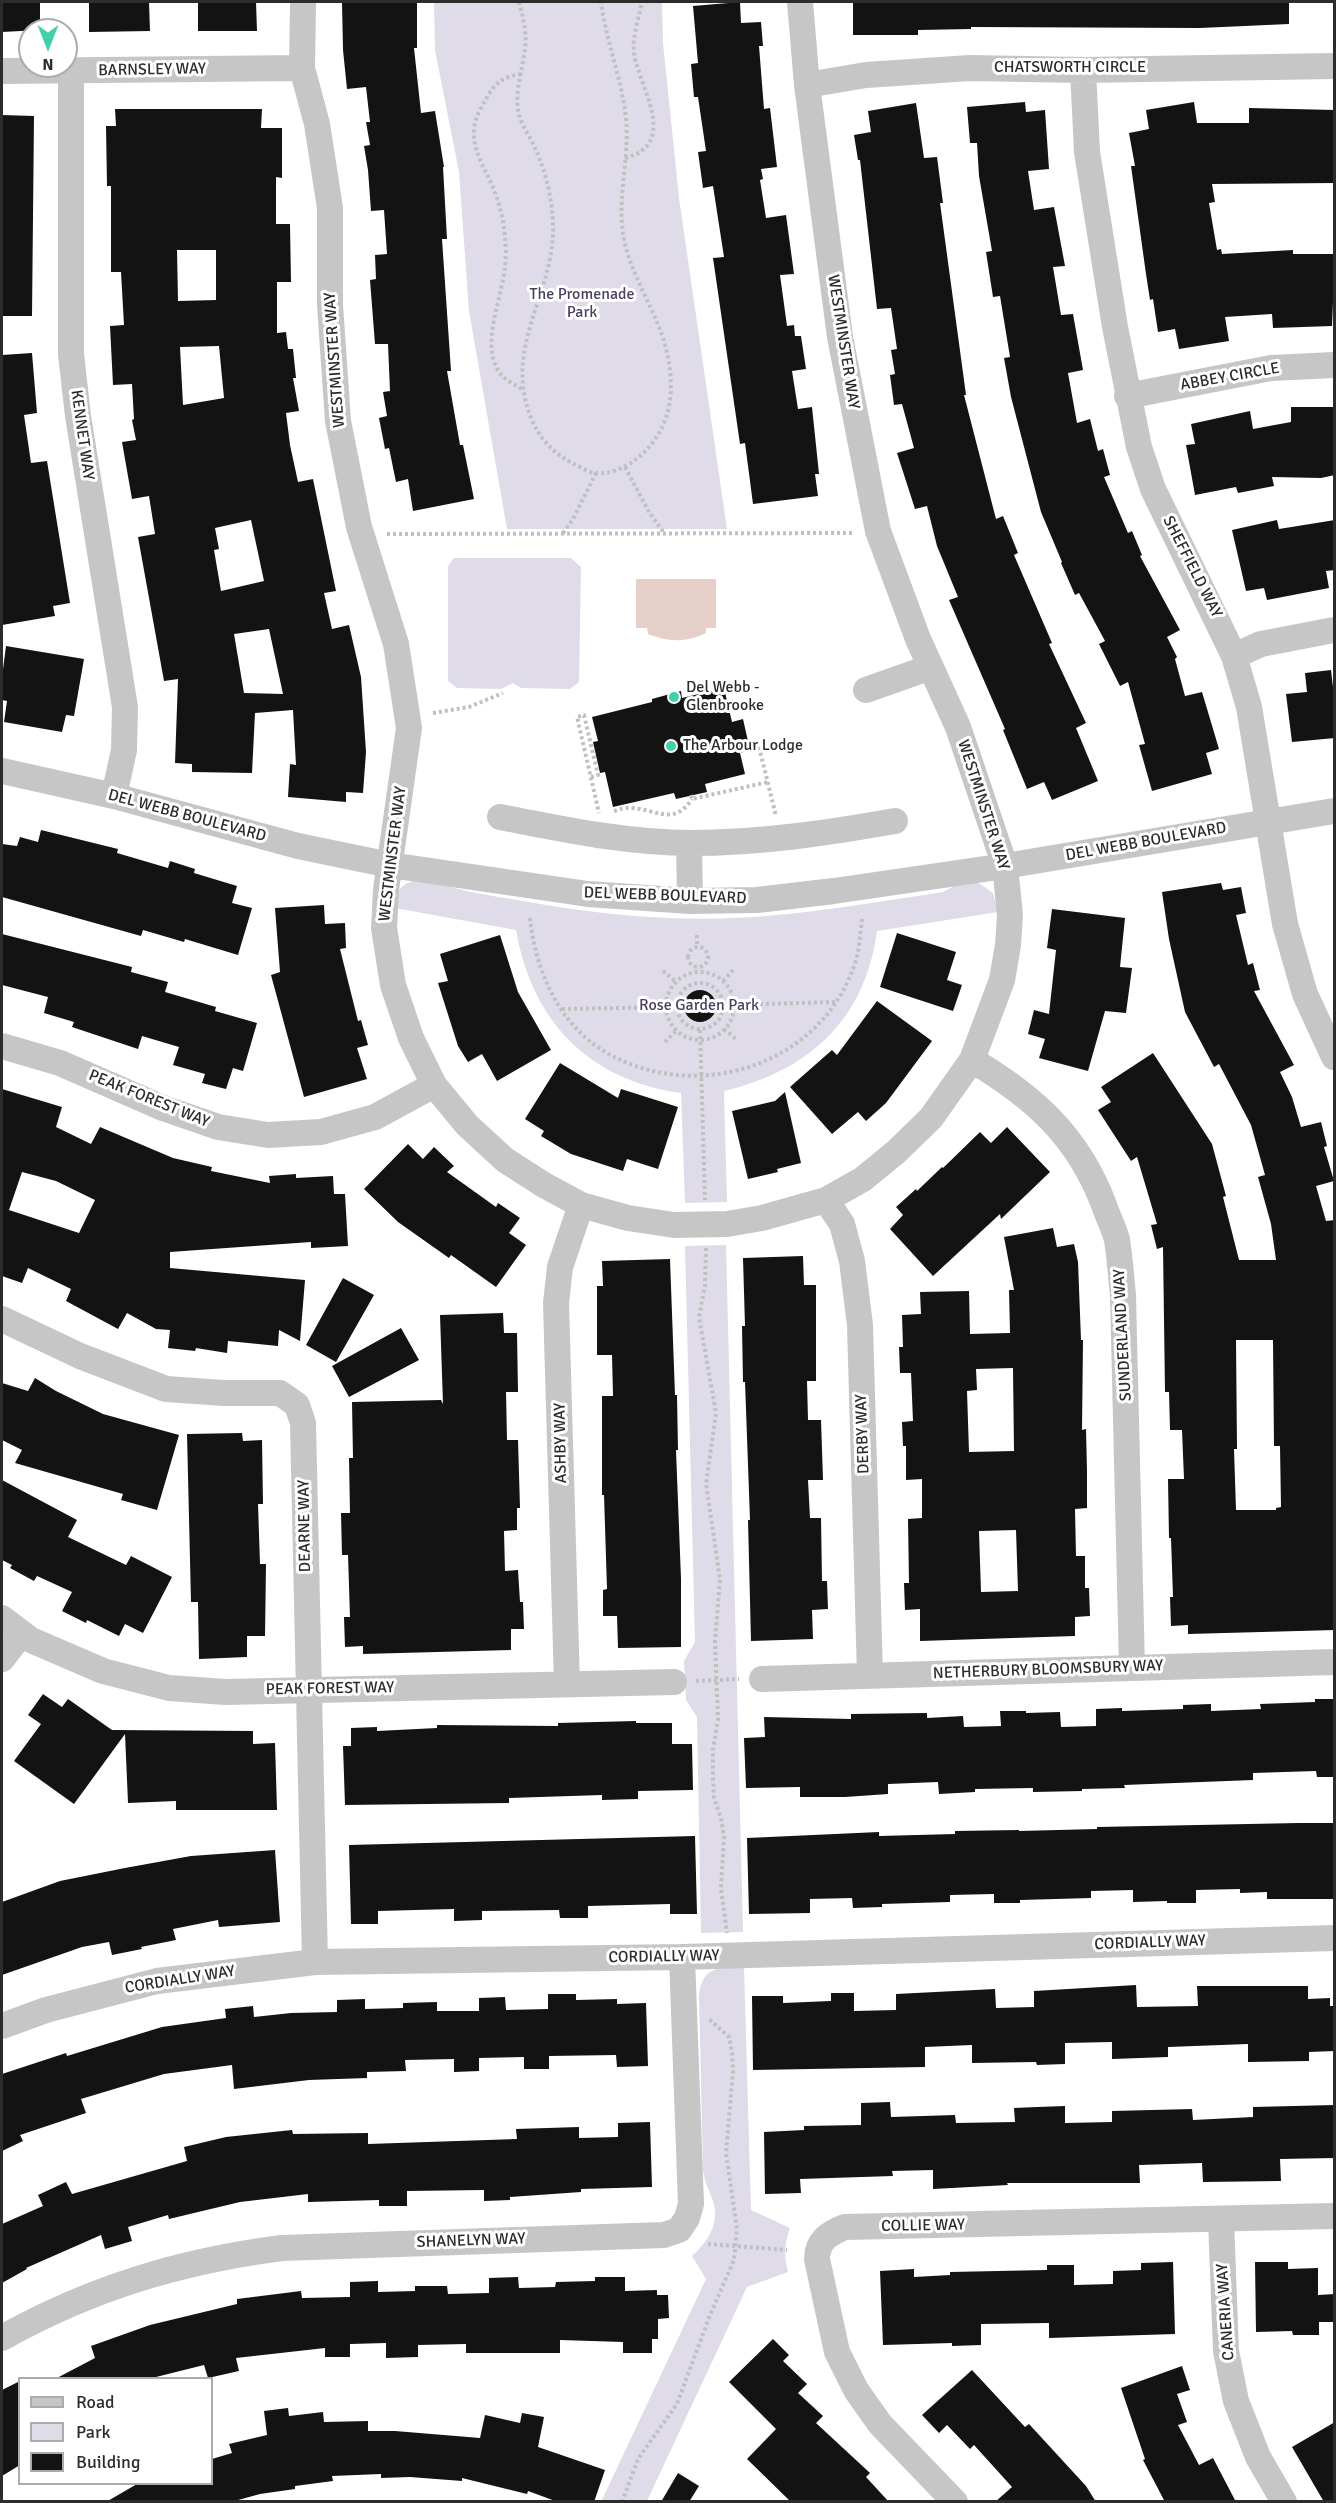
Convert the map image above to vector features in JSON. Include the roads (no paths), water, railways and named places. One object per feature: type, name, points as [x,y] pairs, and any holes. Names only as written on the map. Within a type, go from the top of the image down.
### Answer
[{"type":"street","name":"WESTMINSTER WAY","points":[[303,2],[302,68],[316,124],[330,208],[330,305],[338,421],[359,528],[396,644],[409,728],[390,864],[384,928],[393,985],[411,1038],[434,1085],[467,1125],[506,1160],[580,1205],[628,1218],[674,1225],[727,1224],[762,1218],[826,1200],[863,1179],[896,1152],[931,1118],[972,1060],[990,1017],[1004,968],[1010,915],[1005,866],[958,727],[918,639],[878,531],[840,337],[807,85],[800,2]]},
{"type":"street","name":"CHATSWORTH CIRCLE","points":[[807,85],[866,75],[970,68],[1083,70],[1335,66]]},
{"type":"street","name":"BARNSLEY WAY","points":[[78,71],[302,68]]},
{"type":"street","name":"SHEFFIELD WAY","points":[[1083,70],[1087,152],[1127,396],[1139,447],[1153,489],[1234,656],[1249,707],[1270,821],[1285,924],[1305,994],[1334,1054]]},
{"type":"street","name":"BARNSLEY WAY","points":[[2,71],[18,71]]},
{"type":"street","name":"KENNET WAY","points":[[71,78],[71,354],[78,416],[125,707],[124,750],[114,796]]},
{"type":"street","name":"ABBEY CIRCLE","points":[[1127,396],[1272,368],[1335,365]]},
{"type":"street","points":[[1234,656],[1261,644],[1335,630]]},
{"type":"street","points":[[866,690],[931,667]]},
{"type":"street","name":"DEL WEBB BOULEVARD","points":[[2,771],[114,796],[298,846],[390,864],[588,894],[690,901],[768,899],[1005,866],[1335,811]]},
{"type":"street","points":[[500,817],[605,836],[689,843],[773,839],[819,834],[895,820]]},
{"type":"street","points":[[689,843],[690,901]]},
{"type":"street","name":"PEAK FOREST WAY","points":[[2,1046],[60,1063],[163,1108],[218,1127],[268,1135],[321,1132],[375,1117],[434,1085]]},
{"type":"street","name":"SUNDERLAND WAY","points":[[972,1060],[999,1076],[1034,1102],[1059,1127],[1093,1176],[1116,1238],[1123,1294],[1132,1668]]},
{"type":"street","name":"DERBY WAY","points":[[826,1200],[842,1224],[852,1261],[860,1325],[870,1676]]},
{"type":"street","name":"ASHBY WAY","points":[[567,1684],[556,1303],[560,1267],[580,1205]]},
{"type":"street","name":"DEARNE WAY","points":[[2,1319],[80,1356],[166,1389],[224,1393],[280,1393],[297,1405],[303,1423],[315,1962]]},
{"type":"street","name":"PEAK FOREST WAY","points":[[2,1618],[31,1640],[103,1671],[169,1688],[226,1692],[683,1681]]},
{"type":"street","points":[[2,1659],[22,1634]]},
{"type":"street","name":"NETHERBURY BLOOMSBURY WAY","points":[[751,1679],[1335,1662]]},
{"type":"street","name":"CORDIALLY WAY","points":[[2,2026],[46,2010],[157,1982],[315,1962],[682,1957],[1335,1938]]},
{"type":"street","name":"SHANELYN WAY","points":[[2,2338],[33,2320],[106,2288],[178,2266],[227,2255],[282,2247],[664,2235],[679,2230],[687,2218],[691,2204],[682,1957]]},
{"type":"street","name":"COLLIE WAY","points":[[956,2502],[880,2424],[856,2390],[837,2352],[817,2259],[817,2250],[822,2240],[832,2232],[845,2227],[1335,2216]]},
{"type":"street","name":"CANERIA WAY","points":[[1221,2220],[1226,2351],[1236,2401],[1258,2457],[1284,2502]]},
{"type":"place","name":"Del Webb - Glenbrooke","points":[[674,697]]},
{"type":"place","name":"The Arbour Lodge","points":[[671,746]]},
{"type":"park label","name":"The Promenade Park","points":[[582,304]]},
{"type":"park label","name":"Rose Garden Park","points":[[699,1006]]}]
